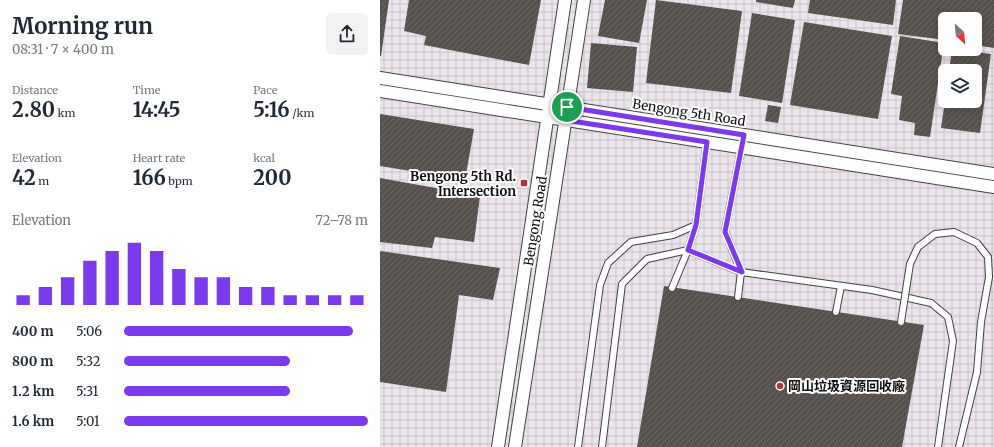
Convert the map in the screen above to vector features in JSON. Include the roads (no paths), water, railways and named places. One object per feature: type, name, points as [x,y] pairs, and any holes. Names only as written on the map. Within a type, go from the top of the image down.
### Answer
[{"type":"street","name":"Bengong Road","points":[[498,447],[565,0]]},
{"type":"street","name":"Bengong Road","points":[[515,447],[584,0]]},
{"type":"street","name":"Bengong 5th Road","points":[[380,78],[994,174]]},
{"type":"street","name":"Bengong 5th Road","points":[[380,91],[994,187]]},
{"type":"lane","points":[[672,288],[688,250],[696,225],[709,130]]},
{"type":"lane","points":[[738,297],[742,272],[725,232],[744,135]]},
{"type":"lane","points":[[578,447],[600,285],[608,263],[631,242],[673,235],[696,225]]},
{"type":"lane","points":[[901,322],[910,264],[918,247],[935,234],[954,232],[977,243],[988,257],[989,277],[982,322],[977,372],[960,447]]},
{"type":"lane","points":[[602,447],[622,284],[647,259],[688,250],[742,272],[872,290],[931,303],[948,317],[953,341],[938,447]]},
{"type":"lane","points":[[836,312],[841,286]]},
{"type":"place","name":"Bengong 5th Rd. Intersection","points":[[524,183]]},
{"type":"place","name":"岡山垃圾資源回收廠","points":[[780,386]]}]
